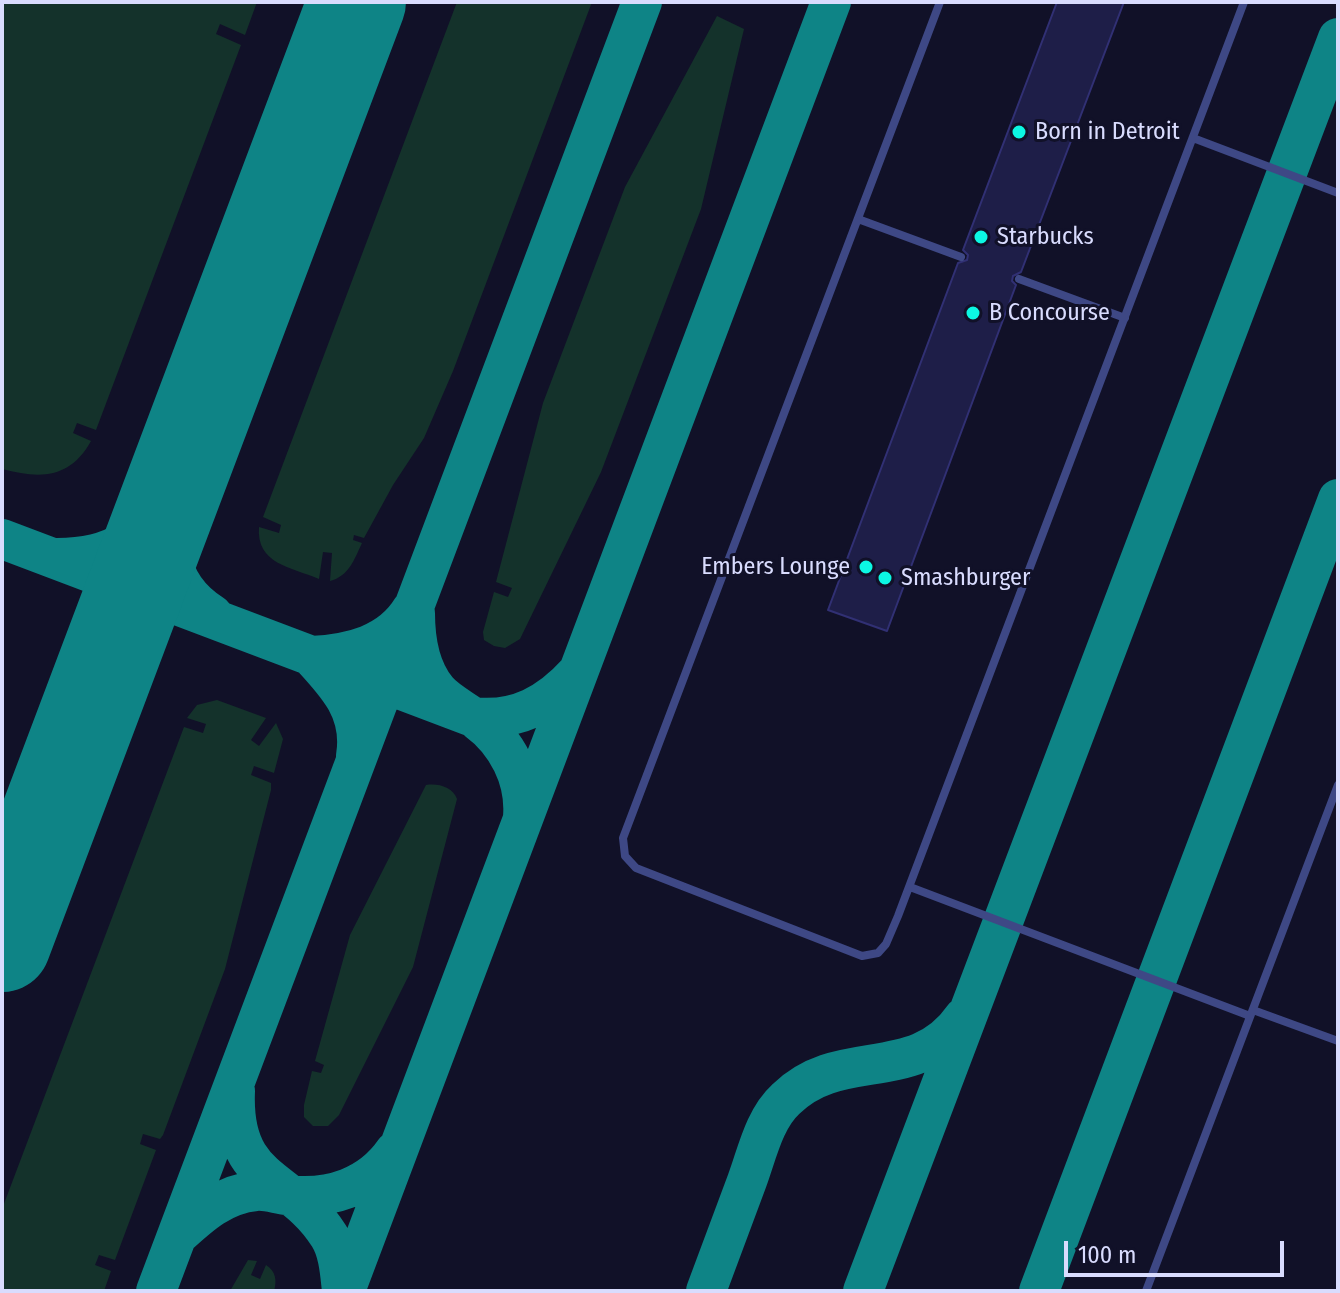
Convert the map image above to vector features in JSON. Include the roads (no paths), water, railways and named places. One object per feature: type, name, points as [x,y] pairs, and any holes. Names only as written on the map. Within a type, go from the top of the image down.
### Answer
[{"type":"lane","points":[[940,2],[623,838],[625,856],[636,868],[862,956],[878,953],[886,944],[910,887],[1244,2]]},
{"type":"lane","points":[[1193,138],[1338,193]]},
{"type":"lane","points":[[858,219],[961,257]]},
{"type":"lane","points":[[1019,279],[1125,318]]},
{"type":"lane","points":[[1146,1291],[1338,785]]},
{"type":"lane","points":[[910,887],[1252,1013],[1338,1041]]},
{"type":"place","name":"Born in Detroit","points":[[1019,132]]},
{"type":"place","name":"Starbucks","points":[[981,237]]},
{"type":"place","name":"B Concourse","points":[[973,313]]},
{"type":"place","name":"Embers Lounge","points":[[866,567]]},
{"type":"place","name":"Smashburger","points":[[885,578]]}]
